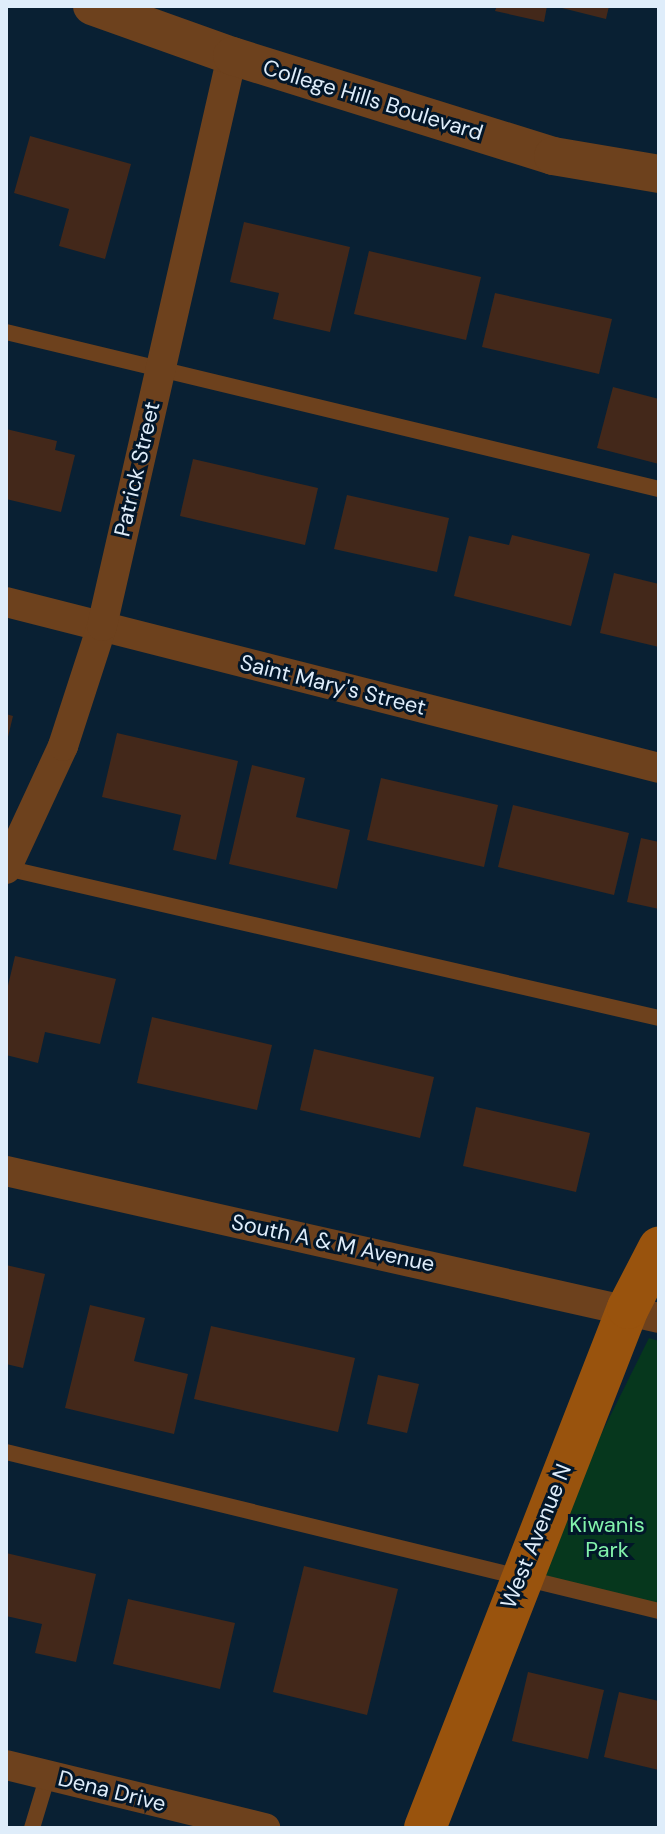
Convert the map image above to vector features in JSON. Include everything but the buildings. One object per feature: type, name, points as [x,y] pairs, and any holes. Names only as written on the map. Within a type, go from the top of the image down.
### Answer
[{"type":"main road","name":"West Avenue N","points":[[425,1828],[520,1576],[644,1313],[659,1248]]},
{"type":"street","name":"College Hills Boulevard","points":[[92,6],[232,56],[553,156],[659,174]]},
{"type":"street","name":"Patrick Street","points":[[6,869],[63,746],[102,626],[232,56]]},
{"type":"street","name":"Saint Mary's Street","points":[[6,602],[659,768]]},
{"type":"street","name":"South A & M Avenue","points":[[6,1171],[644,1313]]},
{"type":"street","name":"Dena Drive","points":[[6,1765],[265,1828]]},
{"type":"lane","points":[[6,332],[659,489]]},
{"type":"lane","points":[[6,869],[659,1018]]},
{"type":"lane","points":[[6,1452],[659,1611]]},
{"type":"lane","points":[[32,1828],[48,1775]]},
{"type":"green space","name":"Kiwanis Park","points":[[649,1338],[659,1341],[659,1604],[532,1573]]}]
